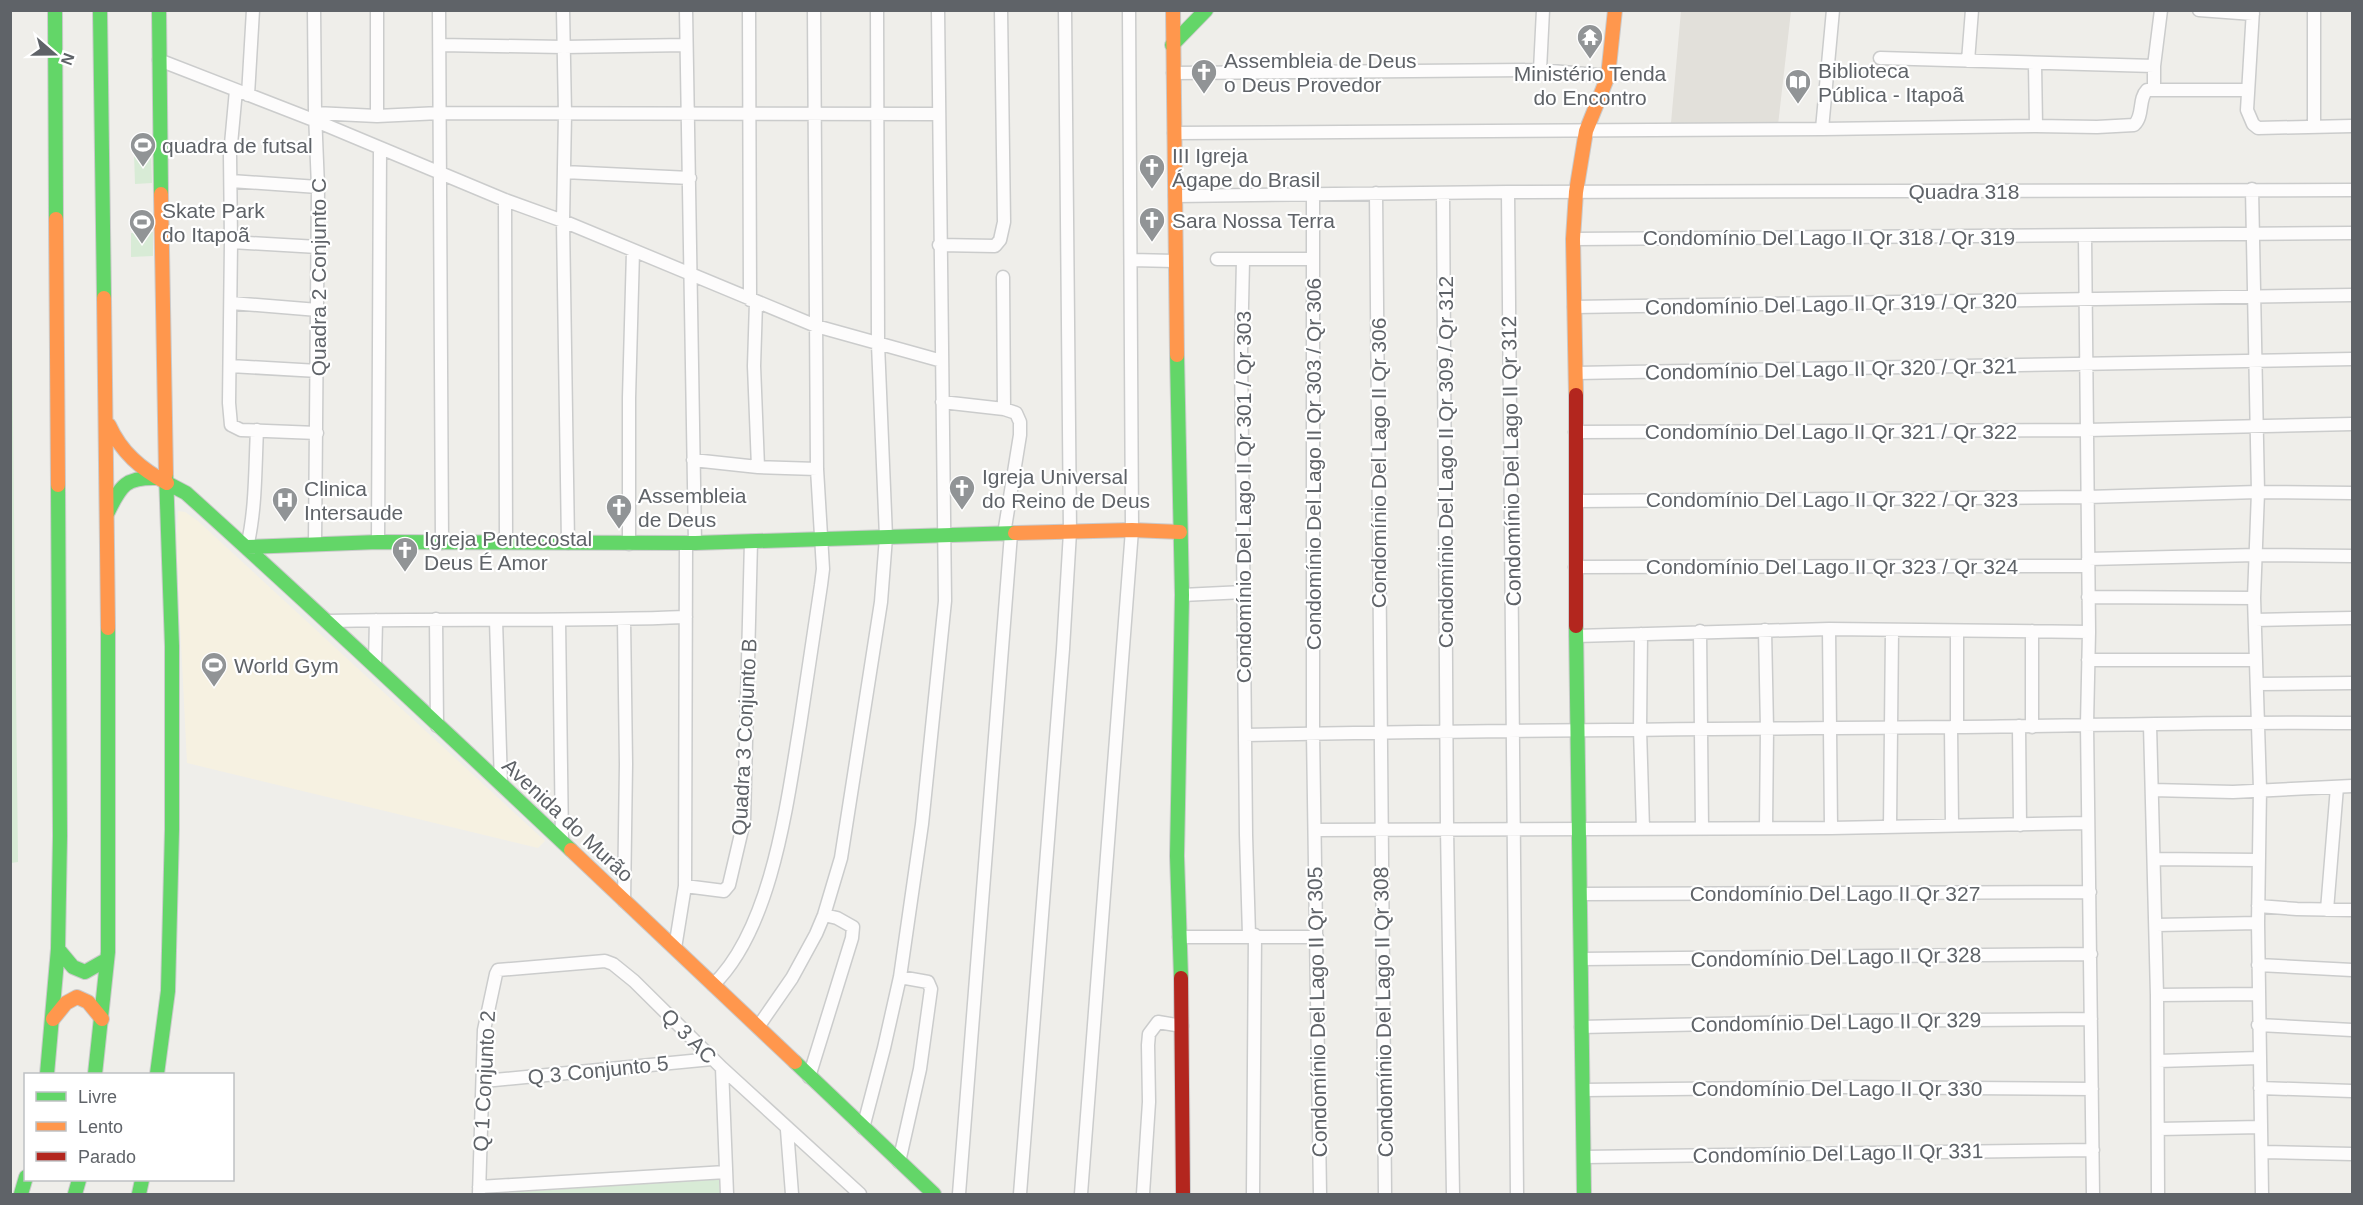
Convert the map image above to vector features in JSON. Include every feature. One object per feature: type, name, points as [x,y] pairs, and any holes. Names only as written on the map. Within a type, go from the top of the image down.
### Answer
[{"type":"street","points":[[46,1073],[58,949],[60,824],[55,10]]},
{"type":"street","points":[[95,1073],[108,952],[110,854],[100,10]]},
{"type":"street","points":[[157,1073],[168,991],[172,829],[172,624],[162,481],[159,10]]},
{"type":"street","points":[[253,10],[242,92],[231,132],[229,404],[231,425],[241,430],[317,433]]},
{"type":"street","name":"Quadra 2 Conjunto C","points":[[314,10],[318,187],[315,544]]},
{"type":"street","points":[[377,10],[377,116]]},
{"type":"street","points":[[439,10],[442,543]]},
{"type":"street","points":[[563,10],[565,114],[563,221],[568,543]]},
{"type":"street","points":[[675,948],[685,886],[686,617],[693,460],[686,10]]},
{"type":"street","points":[[749,10],[754,366],[758,466]]},
{"type":"street","points":[[713,985],[723,975],[744,941],[766,888],[776,851],[787,807],[821,585],[817,469],[814,10]]},
{"type":"street","points":[[758,1027],[792,978],[824,915],[841,858],[881,602],[886,537],[878,344],[878,10]]},
{"type":"street","points":[[863,1128],[900,977],[922,824],[945,601],[938,10]]},
{"type":"street","points":[[939,245],[995,246],[1000,240],[1004,222],[1001,10]]},
{"type":"street","points":[[1020,1194],[1063,649],[1070,532],[1065,10]]},
{"type":"street","points":[[1081,1194],[1132,530],[1129,10]]},
{"type":"street","points":[[1173,10],[1174,261],[1182,595],[1177,856],[1182,1026],[1183,1194]]},
{"type":"street","points":[[1180,10],[1189,16],[1203,14]]},
{"type":"street","points":[[1540,70],[1543,10]]},
{"type":"street","points":[[1584,1194],[1573,239],[1576,192],[1586,130],[1608,76],[1615,10]]},
{"type":"street","points":[[1822,129],[1833,10]]},
{"type":"street","points":[[1968,61],[1972,10]]},
{"type":"street","points":[[2154,89],[2154,66],[2161,10]]},
{"type":"street","points":[[2199,10],[2253,12],[2247,110],[2253,124],[2259,128],[2352,126]]},
{"type":"street","points":[[2314,10],[2314,126]]},
{"type":"street","points":[[1172,45],[1203,14]]},
{"type":"street","points":[[440,45],[564,47],[686,45]]},
{"type":"street","points":[[1880,58],[2154,66]]},
{"type":"street","points":[[159,60],[315,117],[380,148],[816,326],[942,361]]},
{"type":"street","points":[[2035,64],[2036,126]]},
{"type":"street","points":[[1173,73],[1540,70],[1608,76]]},
{"type":"street","points":[[1174,133],[2097,127],[2134,125],[2139,119],[2144,92],[2154,89],[2248,90]]},
{"type":"street","points":[[315,117],[440,113],[938,114]]},
{"type":"street","points":[[378,543],[380,148]]},
{"type":"street","points":[[564,172],[690,178]]},
{"type":"street","points":[[231,181],[318,187]]},
{"type":"street","points":[[2252,189],[2258,492],[2254,598],[2260,789],[2258,1025],[2262,1194]]},
{"type":"street","name":"Quadra 318","points":[[1175,196],[1508,192],[2352,190]]},
{"type":"street","name":"Condomínio Del Lago II Qr 312","points":[[1508,192],[1517,1194]]},
{"type":"street","name":"Condomínio Del Lago II Qr 306","points":[[1376,193],[1381,830]]},
{"type":"street","name":"Condomínio Del Lago II Qr 309 / Qr 312","points":[[1443,193],[1447,828],[1453,1194]]},
{"type":"street","name":"Condomínio Del Lago II Qr 303 / Qr 306","points":[[1313,194],[1315,830]]},
{"type":"street","points":[[505,200],[506,543]]},
{"type":"street","name":"Condomínio Del Lago II Qr 318 / Qr 319","points":[[1573,239],[2352,233]]},
{"type":"street","points":[[2085,236],[2089,632],[2087,724],[2093,1194]]},
{"type":"street","points":[[231,243],[318,248]]},
{"type":"street","points":[[629,544],[629,398],[633,251]]},
{"type":"street","points":[[1217,259],[1313,259]]},
{"type":"street","points":[[1131,260],[1174,261]]},
{"type":"street","name":"Condomínio Del Lago II Qr 301 / Qr 303","points":[[1243,260],[1241,350],[1245,735],[1252,935],[1253,1194]]},
{"type":"street","points":[[1003,277],[1004,409]]},
{"type":"street","name":"Condomínio Del Lago II Qr 319 / Qr 320","points":[[1574,307],[2352,295]]},
{"type":"street","points":[[231,303],[318,310]]},
{"type":"street","name":"Condomínio Del Lago II Qr 320 / Qr 321","points":[[1576,373],[2352,359]]},
{"type":"street","points":[[230,366],[318,371]]},
{"type":"street","points":[[942,402],[1004,409],[1016,413],[1020,422],[1007,534],[959,1194]]},
{"type":"street","name":"Avenida do Murão","points":[[106,417],[121,449],[162,481],[186,493],[329,621],[437,726],[934,1194]]},
{"type":"street","name":"Condomínio Del Lago II Qr 321 / Qr 322","points":[[1575,432],[2086,430],[2352,424]]},
{"type":"street","points":[[257,430],[255,492],[247,547],[378,543],[629,544],[1132,530],[1180,532]]},
{"type":"street","points":[[693,460],[817,469]]},
{"type":"street","points":[[106,516],[127,481],[138,477],[162,481]]},
{"type":"street","name":"Condomínio Del Lago II Qr 322 / Qr 323","points":[[1576,501],[2087,497],[2258,492],[2352,493]]},
{"type":"street","name":"Quadra 3 Conjunto B","points":[[685,886],[724,891],[729,885],[744,821],[751,541]]},
{"type":"street","name":"Condomínio Del Lago II Qr 323 / Qr 324","points":[[1575,567],[2088,562],[2256,555],[2352,556]]},
{"type":"street","points":[[1182,595],[1244,592]]},
{"type":"street","points":[[2088,597],[2254,598]]},
{"type":"street","points":[[329,621],[624,620],[686,617]]},
{"type":"street","points":[[2255,620],[2352,618]]},
{"type":"street","points":[[436,619],[437,726]]},
{"type":"street","points":[[375,665],[376,620]]},
{"type":"street","points":[[496,620],[501,784]]},
{"type":"street","points":[[559,620],[562,842]]},
{"type":"street","points":[[624,620],[626,764],[624,901]]},
{"type":"street","points":[[1576,636],[1829,629],[2089,632]]},
{"type":"street","points":[[1829,629],[1831,828]]},
{"type":"street","points":[[1764,630],[1767,729],[1766,828]]},
{"type":"street","points":[[1890,827],[1892,630]]},
{"type":"street","points":[[2020,825],[2032,631]]},
{"type":"street","points":[[1700,632],[1702,829]]},
{"type":"street","points":[[1952,825],[1957,632]]},
{"type":"street","points":[[1641,634],[1640,729],[1643,829]]},
{"type":"street","points":[[2088,660],[2256,660]]},
{"type":"street","points":[[2257,684],[2352,683]]},
{"type":"street","points":[[1245,735],[1447,730],[2352,723]]},
{"type":"street","points":[[2150,725],[2156,925],[2158,1194]]},
{"type":"street","points":[[2152,790],[2233,792],[2352,786]]},
{"type":"street","points":[[2327,910],[2337,787]]},
{"type":"street","points":[[1315,830],[1831,828],[2088,823]]},
{"type":"street","name":"Condomínio Del Lago II Qr 305","points":[[1315,830],[1320,1194]]},
{"type":"street","name":"Condomínio Del Lago II Qr 308","points":[[1381,830],[1385,1194]]},
{"type":"street","points":[[2154,859],[2258,860]]},
{"type":"street","name":"Condomínio Del Lago II Qr 327","points":[[1581,894],[2090,892]]},
{"type":"street","points":[[2258,906],[2352,910]]},
{"type":"street","points":[[810,1077],[852,938],[853,927],[837,918],[824,915]]},
{"type":"street","points":[[2156,925],[2258,923]]},
{"type":"street","points":[[1179,937],[1252,935],[1317,937]]},
{"type":"street","points":[[58,949],[73,968],[85,972],[106,960]]},
{"type":"street","name":"Condomínio Del Lago II Qr 328","points":[[1581,959],[2091,954]]},
{"type":"street","name":"Q 1 Conjunto 2","points":[[479,1191],[484,1081],[483,1030],[498,970],[605,961]]},
{"type":"street","name":"Q 3 AC","points":[[605,961],[613,964],[634,981],[717,1064],[727,1194]]},
{"type":"street","points":[[2258,965],[2352,970]]},
{"type":"street","points":[[899,1162],[920,1069],[931,989],[928,982],[900,977]]},
{"type":"street","points":[[2157,994],[2258,994]]},
{"type":"street","points":[[53,1019],[67,1000],[75,998],[84,999],[94,1007],[102,1019]]},
{"type":"street","name":"Condomínio Del Lago II Qr 329","points":[[1581,1027],[1840,1021],[2091,1019]]},
{"type":"street","points":[[1143,1194],[1149,1102],[1149,1034],[1158,1022],[1182,1026]]},
{"type":"street","points":[[2258,1025],[2352,1030]]},
{"type":"street","points":[[2158,1061],[2259,1058]]},
{"type":"street","points":[[717,1064],[860,1194]]},
{"type":"street","name":"Q 3 Conjunto 5","points":[[484,1081],[717,1064]]},
{"type":"street","name":"Condomínio Del Lago II Qr 330","points":[[1583,1090],[1844,1087],[2092,1089]]},
{"type":"street","points":[[2260,1088],[2352,1091]]},
{"type":"street","points":[[2159,1129],[2261,1127]]},
{"type":"street","points":[[787,1130],[792,1194]]},
{"type":"street","name":"Condomínio Del Lago II Qr 331","points":[[1584,1157],[2093,1150]]},
{"type":"street","points":[[2262,1152],[2352,1154]]},
{"type":"street","points":[[479,1191],[726,1172]]},
{"type":"shaded area","points":[[1681,11],[1791,11],[1778,125],[1671,123]]},
{"type":"green space","name":"quadra de futsal","points":[[151,152],[152,183],[135,184],[134,153]]},
{"type":"green space","points":[[10,159],[18,862],[11,863],[10,863]]},
{"type":"green space","name":"Skate Park do Itapoã","points":[[153,232],[153,256],[131,257],[131,233]]},
{"type":"green space","points":[[719,1178],[720,1194],[495,1194]]},
{"type":"sand","points":[[178,511],[185,512],[198,521],[545,841],[538,848],[187,763],[176,542]]},
{"type":"traffic: fast","points":[[55,10],[56,219]]},
{"type":"traffic: fast","points":[[100,10],[104,298]]},
{"type":"traffic: fast","points":[[159,10],[161,194]]},
{"type":"traffic: fast","points":[[1172,45],[1206,10]]},
{"type":"traffic: fast","points":[[1177,355],[1182,595],[1177,856],[1181,978]]},
{"type":"traffic: fast","points":[[157,1073],[168,991],[172,829],[172,646],[166,474]]},
{"type":"traffic: fast","points":[[108,512],[126,484],[138,479],[157,478]]},
{"type":"traffic: fast","points":[[167,483],[186,493],[235,537],[571,850]]},
{"type":"traffic: fast","points":[[47,1073],[58,949],[60,836],[58,485]]},
{"type":"traffic: fast","points":[[247,547],[378,542],[695,543],[1015,533]]},
{"type":"traffic: fast","points":[[1576,626],[1584,1194]]},
{"type":"traffic: fast","points":[[95,1073],[108,952],[108,628]]},
{"type":"traffic: fast","points":[[58,949],[73,967],[85,972],[106,960]]},
{"type":"traffic: fast","points":[[795,1062],[934,1194]]},
{"type":"traffic: fast","points":[[21,1194],[25,1181]]},
{"type":"traffic: fast","points":[[75,1194],[79,1181]]},
{"type":"traffic: fast","points":[[139,1194],[142,1181]]},
{"type":"traffic: slow","points":[[1173,10],[1177,355]]},
{"type":"traffic: slow","points":[[1576,395],[1573,239],[1576,192],[1586,131],[1608,76],[1615,10]]},
{"type":"traffic: slow","points":[[161,194],[166,474]]},
{"type":"traffic: slow","points":[[56,219],[58,485]]},
{"type":"traffic: slow","points":[[104,298],[108,628]]},
{"type":"traffic: slow","points":[[109,425],[126,452],[149,472],[167,483]]},
{"type":"traffic: slow","points":[[1015,533],[1132,530],[1180,532]]},
{"type":"traffic: slow","points":[[571,850],[795,1062]]},
{"type":"traffic: slow","points":[[53,1019],[66,1003],[77,997],[88,1002],[102,1019]]},
{"type":"traffic: jam","points":[[1576,395],[1576,626]]},
{"type":"traffic: jam","points":[[1181,978],[1183,1194]]},
{"type":"place","name":"Ministério Tenda do Encontro","points":[[1590,60]]},
{"type":"place","name":"Assembleia de Deus o Deus Provedor","points":[[1204,95]]},
{"type":"place","name":"Biblioteca Pública - Itapoã","points":[[1798,105]]},
{"type":"place","name":"quadra de futsal","points":[[143,168]]},
{"type":"place","name":"III Igreja Ágape do Brasil","points":[[1152,190]]},
{"type":"place","name":"Sara Nossa Terra","points":[[1152,243]]},
{"type":"place","name":"Skate Park do Itapoã","points":[[142,245]]},
{"type":"place","name":"Igreja Universal do Reino de Deus","points":[[962,511]]},
{"type":"place","name":"Clinica Intersaude","points":[[285,523]]},
{"type":"place","name":"Assembleia de Deus","points":[[619,530]]},
{"type":"place","name":"Igreja Pentecostal Deus É Amor","points":[[405,573]]},
{"type":"place","name":"World Gym","points":[[214,688]]}]
